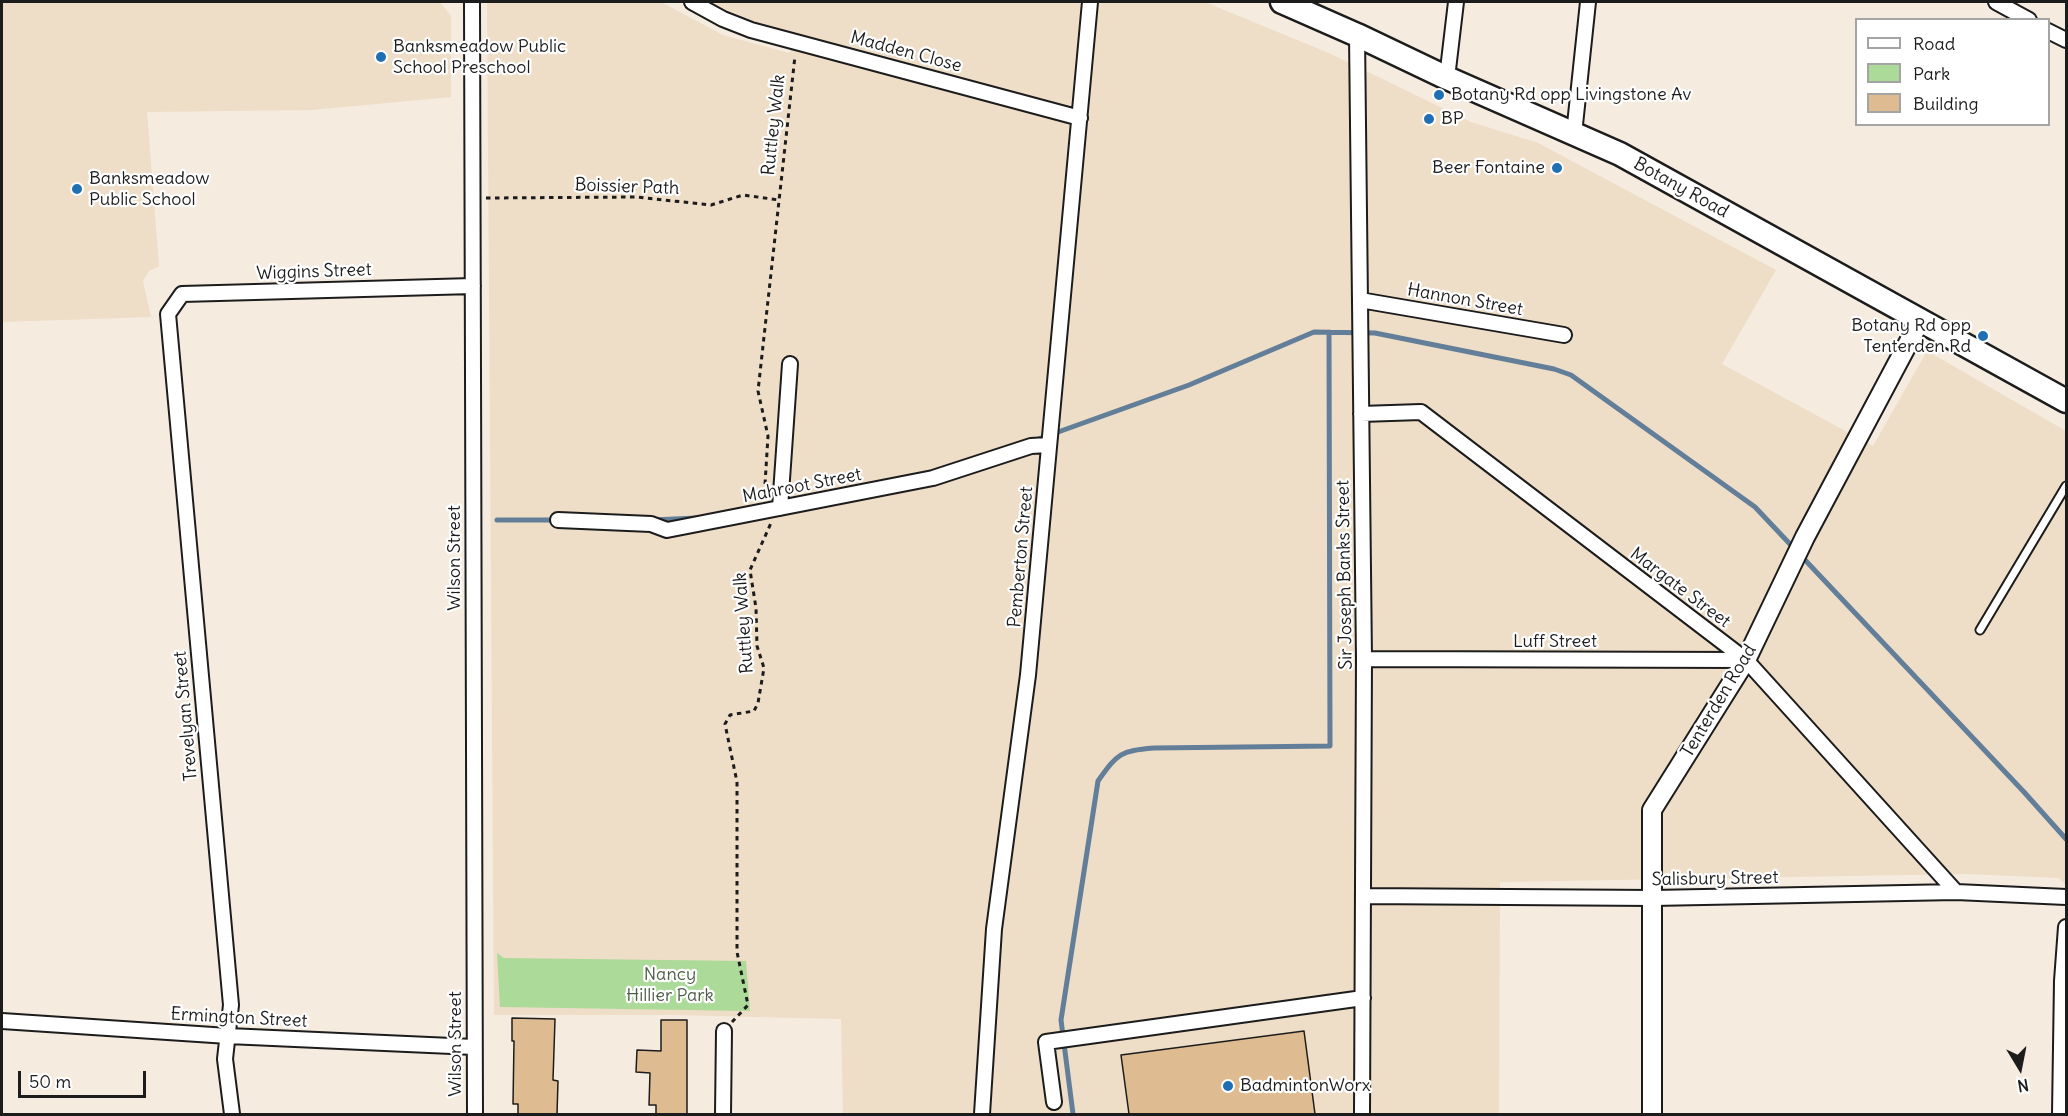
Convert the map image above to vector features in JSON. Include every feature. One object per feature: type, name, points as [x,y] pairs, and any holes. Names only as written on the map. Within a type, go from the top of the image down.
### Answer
[{"type":"main road","name":"Botany Road","points":[[1282,2],[1620,154],[2067,401]]},
{"type":"street","name":"Wilson Street","points":[[471,2],[475,1114]]},
{"type":"street","name":"Madden Close","points":[[692,2],[723,19],[751,30],[1080,118]]},
{"type":"street","name":"Pemberton Street","points":[[982,1114],[994,929],[1028,675],[1090,2]]},
{"type":"street","points":[[1447,78],[1456,2]]},
{"type":"street","points":[[1574,134],[1588,2]]},
{"type":"street","points":[[1996,2],[2025,18]]},
{"type":"street","points":[[2050,31],[2067,40]]},
{"type":"street","name":"Sir Joseph Banks Street","points":[[1357,34],[1364,659],[1362,1114]]},
{"type":"street","name":"Wiggins Street","points":[[168,314],[182,294],[473,286]]},
{"type":"street","name":"Hannon Street","points":[[1360,300],[1564,335]]},
{"type":"street","name":"Trevelyan Street","points":[[168,314],[231,1005],[225,1059],[232,1114]]},
{"type":"street","name":"Tenterden Road","points":[[1652,1114],[1652,810],[1746,660],[1804,537],[1921,319]]},
{"type":"street","points":[[774,509],[790,364]]},
{"type":"street","name":"Margate Street","points":[[1361,414],[1421,412],[1746,660],[1956,892]]},
{"type":"street","name":"Mahroot Street","points":[[558,520],[651,524],[667,530],[933,478],[1031,446],[1049,446]]},
{"type":"street","name":"Luff Street","points":[[1364,659],[1746,660]]},
{"type":"street","name":"Salisbury Street","points":[[1363,896],[1653,898],[1956,892],[2067,897]]},
{"type":"street","points":[[2060,1114],[2062,981],[2067,927]]},
{"type":"street","points":[[1054,1102],[1046,1042],[1363,998]]},
{"type":"street","name":"Ermington Street","points":[[2,1021],[228,1036],[474,1047]]},
{"type":"street","points":[[723,1114],[724,1031]]},
{"type":"lane","points":[[1980,630],[2067,486]]},
{"type":"path","name":"Ruttley Walk","points":[[724,1031],[748,1005],[737,952],[737,782],[725,724],[730,715],[754,711],[758,703],[764,668],[757,646],[756,608],[750,570],[771,526],[774,509],[765,481],[768,436],[758,391],[797,42]]},
{"type":"path","name":"Boissier Path","points":[[472,199],[636,198],[711,205],[743,195],[779,200]]},
{"type":"shaded area","name":"Banksmeadow Public School","points":[[2,2],[440,2],[451,16],[451,97],[312,110],[147,112],[159,266],[149,271],[143,281],[151,317],[2,322]]},
{"type":"shaded area","points":[[487,2],[661,2],[723,35],[789,53],[799,35],[761,25],[709,2],[1205,2],[1331,54],[1471,122],[1538,143],[1776,270],[1722,364],[1873,446],[1927,351],[2066,431],[2066,886],[2059,878],[1966,874],[1500,882],[1499,1114],[843,1114],[841,1019],[672,1015],[494,1015]]},
{"type":"green space","name":"Nancy Hillier Park","points":[[497,953],[504,958],[746,961],[750,1011],[500,1007]]},
{"type":"building","points":[[512,1018],[555,1019],[553,1080],[558,1081],[557,1114],[518,1114],[518,1104],[513,1104]]},
{"type":"building","points":[[661,1020],[687,1020],[687,1114],[656,1114],[656,1105],[649,1105],[650,1073],[636,1072],[637,1050],[661,1051]]},
{"type":"building","points":[[1304,1031],[1315,1114],[1129,1114],[1121,1055]]},
{"type":"waterway","points":[[1033,441],[1189,385],[1314,332],[1375,333],[1554,369],[1571,375],[1755,507],[2066,839]]},
{"type":"waterway","points":[[1073,1114],[1061,1020],[1098,781],[1110,764],[1121,755],[1143,749],[1330,746],[1329,332]]},
{"type":"waterway","points":[[652,520],[697,518]]},
{"type":"waterway","points":[[497,520],[556,520]]},
{"type":"place","name":"Banksmeadow Public School Preschool","points":[[381,57]]},
{"type":"place","name":"Botany Rd opp Livingstone Av","points":[[1439,95]]},
{"type":"place","name":"BP","points":[[1429,119]]},
{"type":"place","name":"Beer Fontaine","points":[[1557,168]]},
{"type":"place","name":"Banksmeadow Public School","points":[[77,189]]},
{"type":"place","name":"Botany Rd opp Tenterden Rd","points":[[1983,336]]},
{"type":"place","name":"BadmintonWorx","points":[[1228,1086]]}]
